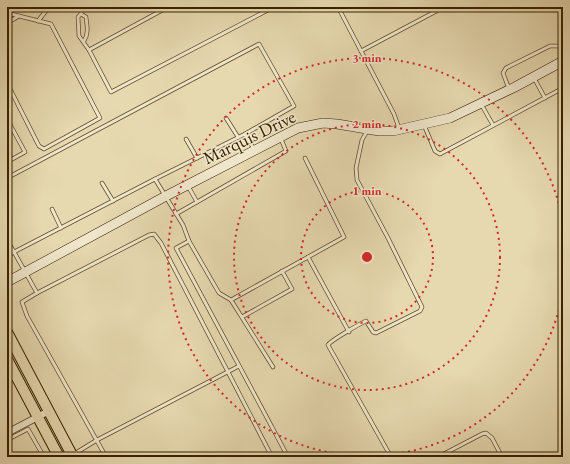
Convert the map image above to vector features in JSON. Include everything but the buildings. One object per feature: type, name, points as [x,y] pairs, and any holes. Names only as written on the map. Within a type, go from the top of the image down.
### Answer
[{"type":"main road","points":[[7,332],[73,456]]},
{"type":"main road","points":[[7,359],[58,457]]},
{"type":"street","name":"Marquis Drive","points":[[7,282],[166,196],[298,128],[323,123],[379,131],[400,130],[424,125],[450,118],[481,104],[563,61]]},
{"type":"street","points":[[7,433],[49,411]]},
{"type":"lane","points":[[38,21],[49,7]]},
{"type":"lane","points":[[81,7],[81,14],[78,17],[79,36],[84,41],[111,92],[268,10],[267,7]]},
{"type":"lane","points":[[89,50],[168,7]]},
{"type":"lane","points":[[292,7],[300,10],[304,7]]},
{"type":"lane","points":[[338,7],[394,114],[400,130]]},
{"type":"lane","points":[[361,51],[444,7]]},
{"type":"lane","points":[[7,13],[51,24],[100,118],[44,149],[39,146],[7,83]]},
{"type":"lane","points":[[81,14],[86,17],[87,35],[84,41]]},
{"type":"lane","points":[[7,23],[20,16]]},
{"type":"lane","points":[[7,178],[259,44],[294,106],[245,134],[155,178],[7,256]]},
{"type":"lane","points":[[510,90],[503,73],[506,68],[550,46],[559,46],[563,54]]},
{"type":"lane","points":[[534,77],[545,98]]},
{"type":"lane","points":[[424,125],[435,151],[440,154],[563,88]]},
{"type":"lane","points":[[481,104],[493,125]]},
{"type":"lane","points":[[226,118],[238,137]]},
{"type":"lane","points":[[7,119],[25,152],[7,162]]},
{"type":"lane","points":[[368,129],[362,140],[356,168],[357,180],[388,238],[422,308],[420,311],[376,333],[366,321],[349,332],[330,341],[328,345],[391,457]]},
{"type":"lane","points":[[245,134],[254,150]]},
{"type":"lane","points":[[176,214],[286,151],[280,137]]},
{"type":"lane","points":[[186,139],[197,158]]},
{"type":"lane","points":[[231,300],[344,237],[305,158]]},
{"type":"lane","points":[[155,178],[219,293],[231,300],[273,367]]},
{"type":"lane","points":[[102,183],[113,201]]},
{"type":"lane","points":[[188,185],[197,202]]},
{"type":"lane","points":[[52,209],[62,228]]},
{"type":"lane","points":[[106,457],[27,316],[22,302],[149,235],[154,234],[161,243],[185,288],[272,457]]},
{"type":"lane","points":[[7,240],[37,293]]},
{"type":"lane","points":[[189,241],[176,248],[288,457]]},
{"type":"lane","points":[[308,257],[349,332]]},
{"type":"lane","points":[[242,317],[292,289],[282,271]]},
{"type":"lane","points":[[73,456],[97,440],[239,366]]},
{"type":"lane","points":[[7,440],[28,429],[44,457]]},
{"type":"lane","points":[[438,457],[486,433],[492,438],[502,457]]}]
